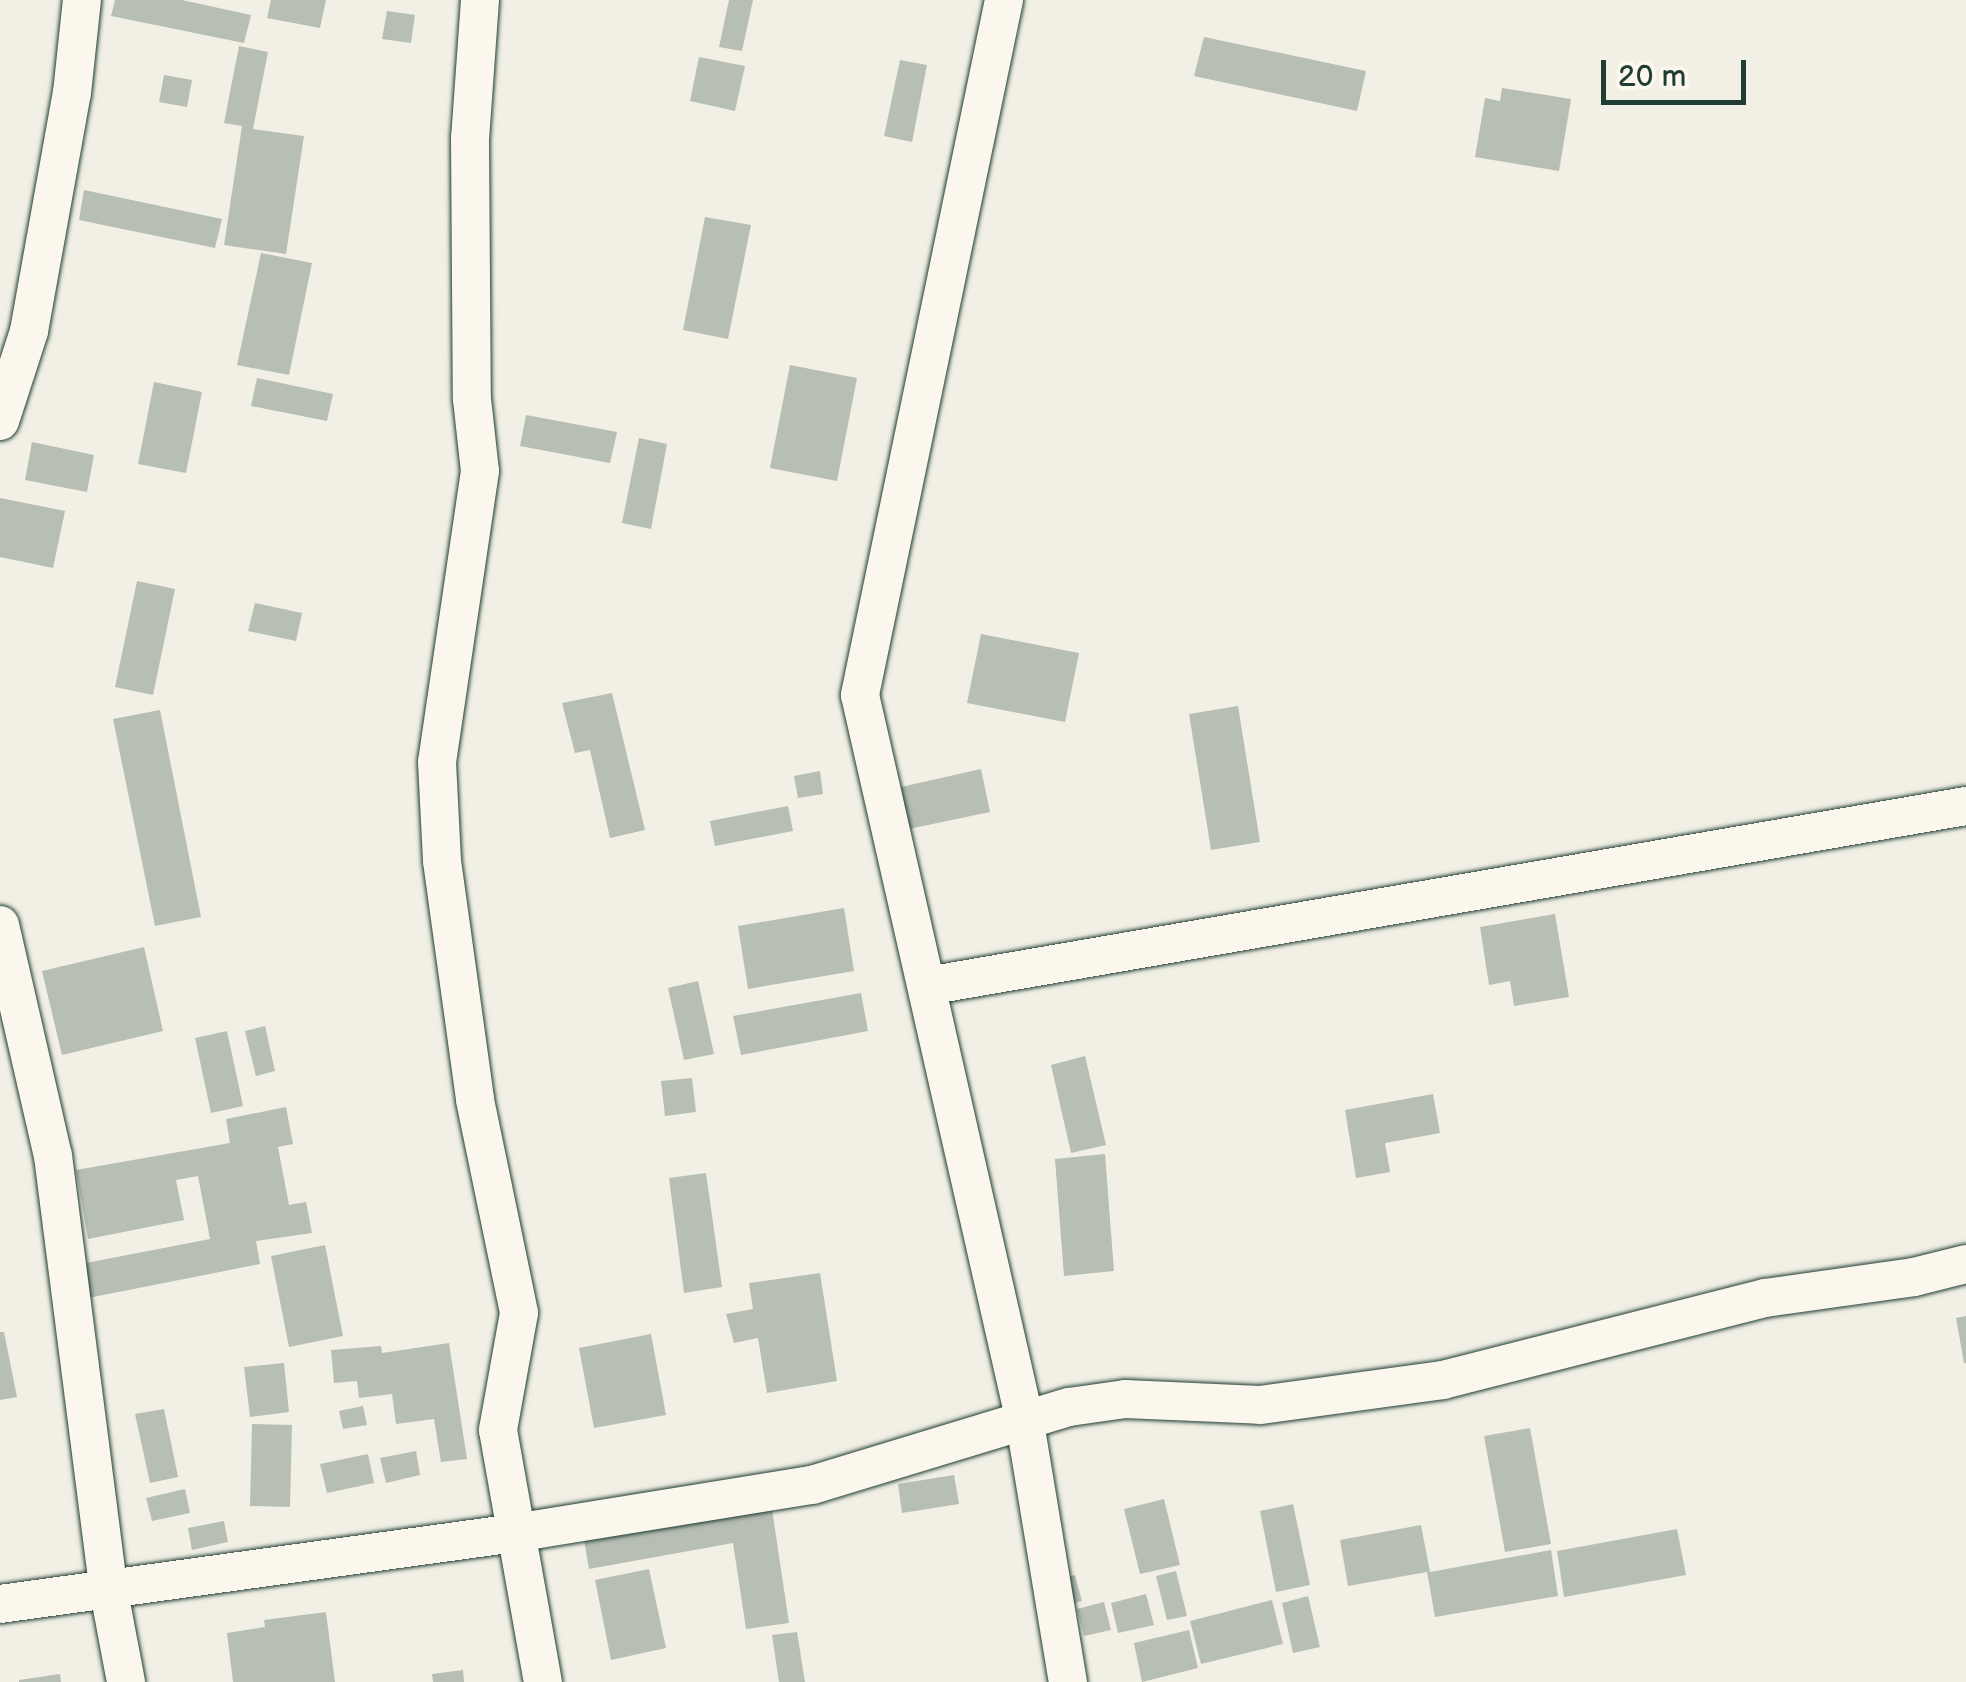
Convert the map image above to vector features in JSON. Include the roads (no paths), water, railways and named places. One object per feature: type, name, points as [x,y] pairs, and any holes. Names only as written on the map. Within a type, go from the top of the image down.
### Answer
[{"type":"street","points":[[0,421],[29,332],[72,93],[82,0]]},
{"type":"street","points":[[480,0],[470,138],[472,400],[480,471],[437,762],[442,861],[470,1064],[498,1226],[519,1313],[498,1430],[543,1682]]},
{"type":"street","points":[[1004,0],[860,695],[1024,1417],[1068,1682]]},
{"type":"street","points":[[927,986],[1966,806]]},
{"type":"street","points":[[0,925],[54,1156],[109,1592],[126,1682]]},
{"type":"street","points":[[0,1604],[515,1534],[812,1485],[1024,1417],[1125,1399],[1260,1405],[1443,1380],[1765,1298],[1914,1277],[1966,1264]]}]
